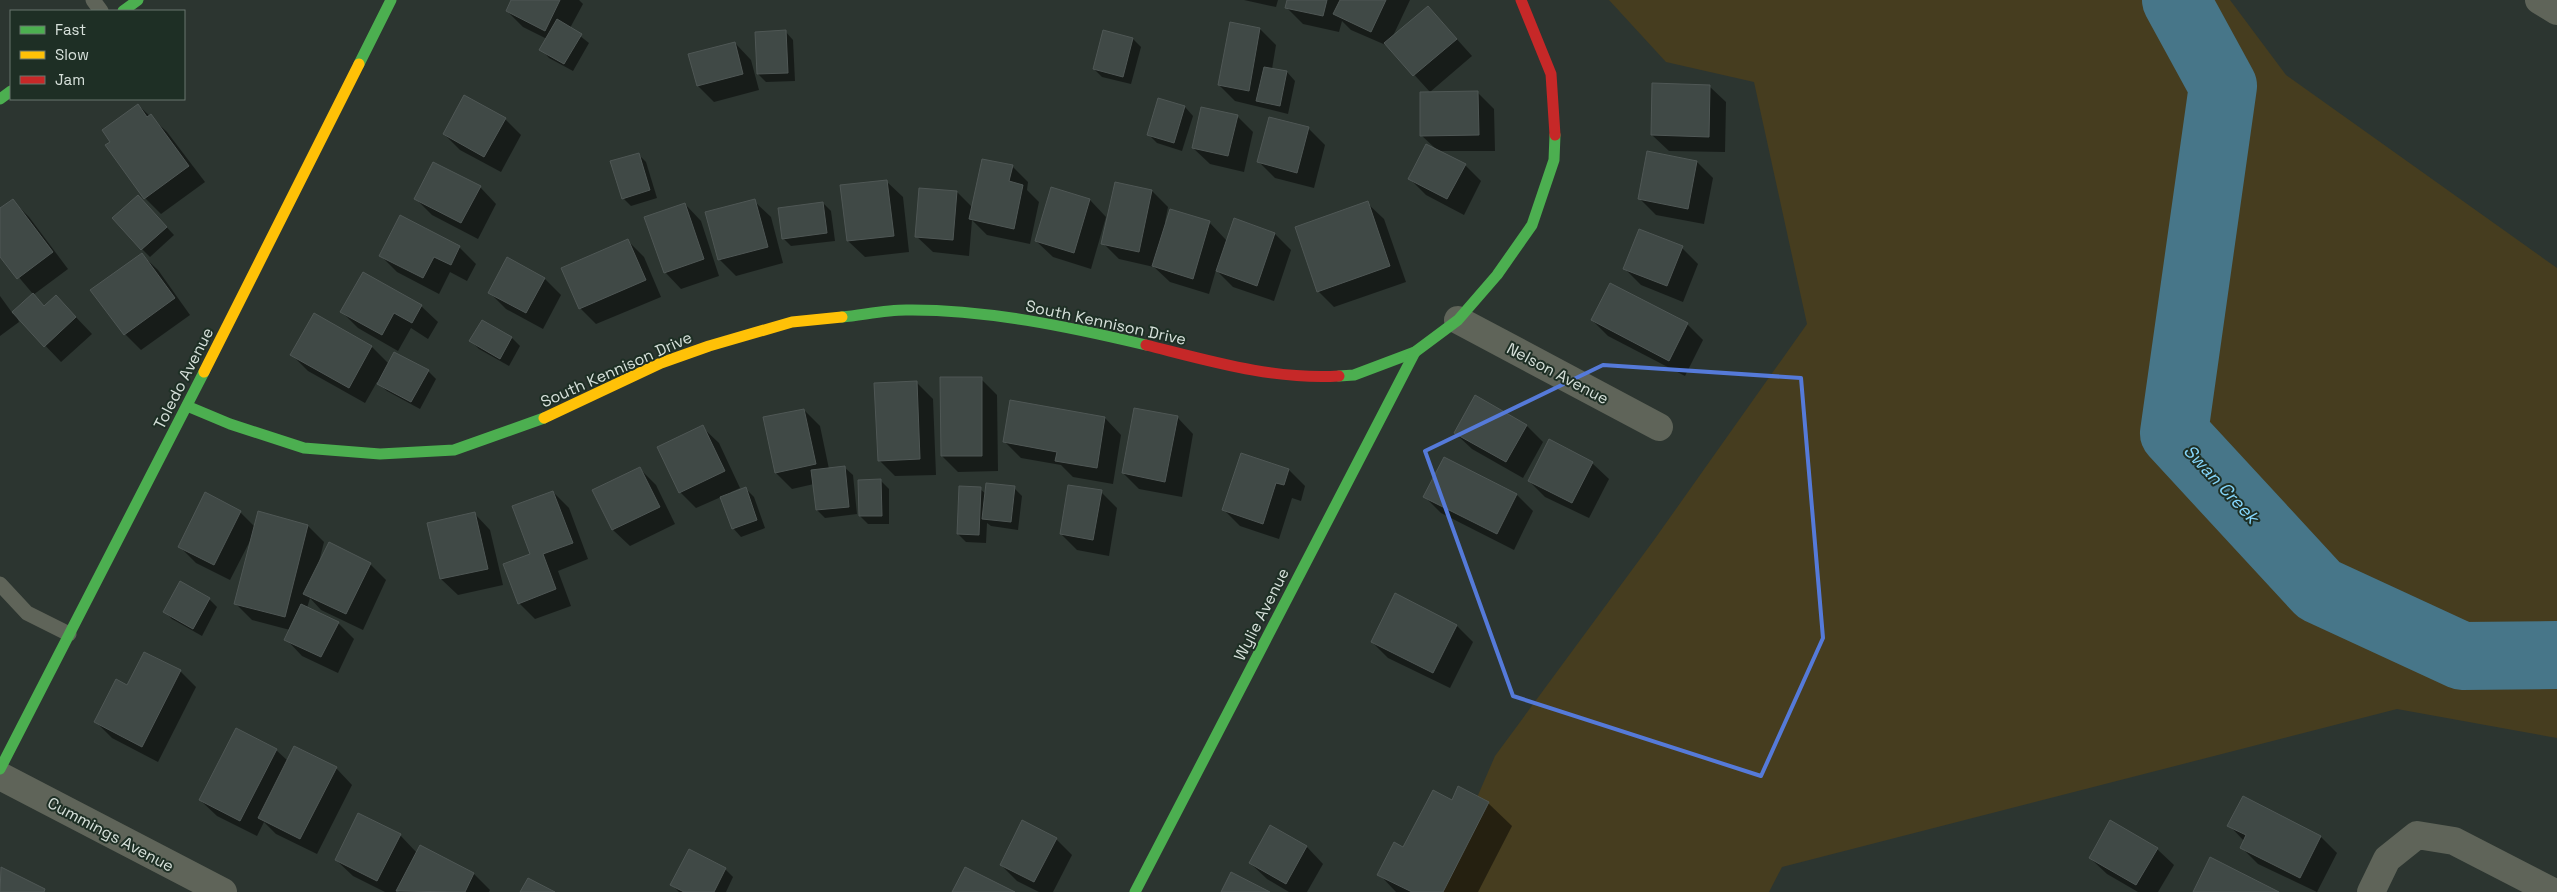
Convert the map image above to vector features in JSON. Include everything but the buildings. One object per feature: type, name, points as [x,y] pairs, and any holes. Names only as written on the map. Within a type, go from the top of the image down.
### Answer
[{"type":"street","points":[[124,10],[138,0]]},
{"type":"street","name":"Toledo Avenue","points":[[0,769],[187,406],[392,0]]},
{"type":"street","points":[[1415,352],[1458,320],[1497,275],[1532,225],[1554,160],[1556,112],[1551,74],[1521,0]]},
{"type":"street","points":[[2539,0],[2557,11]]},
{"type":"street","name":"South Kennison Drive","points":[[187,406],[230,424],[304,448],[380,454],[454,450],[553,414],[662,362],[709,346],[792,322],[906,310],[992,316],[1074,328],[1257,372],[1323,377],[1354,375],[1415,352]]},
{"type":"street","name":"Nelson Avenue","points":[[1458,320],[1658,427]]},
{"type":"street","name":"Wylie Avenue","points":[[1135,892],[1415,352]]},
{"type":"street","name":"Cummings Avenue","points":[[0,776],[223,892]]},
{"type":"street","points":[[2370,892],[2388,859],[2417,835],[2454,841],[2553,892]]},
{"type":"lane","points":[[0,584],[27,613],[69,634]]},
{"type":"highlighted area","points":[[1603,365],[1801,378],[1823,638],[1761,776],[1513,696],[1425,451]]},
{"type":"shaded area","points":[[1609,0],[2230,0],[2286,75],[2557,268],[2557,738],[2397,709],[1782,867],[1769,892],[1436,892],[1495,756],[1654,540],[1807,324],[1754,82],[1666,62]]},
{"type":"waterway","name":"Swan Creek","points":[[2176,0],[2223,86],[2174,433],[2319,590],[2462,656],[2557,655]]},
{"type":"traffic: fast","points":[[124,10],[138,0]]},
{"type":"traffic: fast","points":[[359,64],[391,0]]},
{"type":"traffic: fast","points":[[0,99],[10,92]]},
{"type":"traffic: fast","points":[[1339,376],[1354,375],[1415,352],[1458,320],[1497,275],[1532,225],[1554,160],[1555,135]]},
{"type":"traffic: fast","points":[[842,317],[898,310],[936,310],[1027,320],[1146,345]]},
{"type":"traffic: fast","points":[[1135,892],[1415,352]]},
{"type":"traffic: fast","points":[[0,769],[204,372]]},
{"type":"traffic: fast","points":[[187,406],[230,424],[304,448],[380,454],[454,450],[544,418]]},
{"type":"traffic: slow","points":[[204,372],[359,64]]},
{"type":"traffic: slow","points":[[544,418],[661,363],[709,346],[792,322],[842,317]]},
{"type":"traffic: jam","points":[[1521,0],[1551,74],[1555,135]]},
{"type":"traffic: jam","points":[[1146,345],[1218,363],[1266,372],[1290,375],[1339,376]]}]
